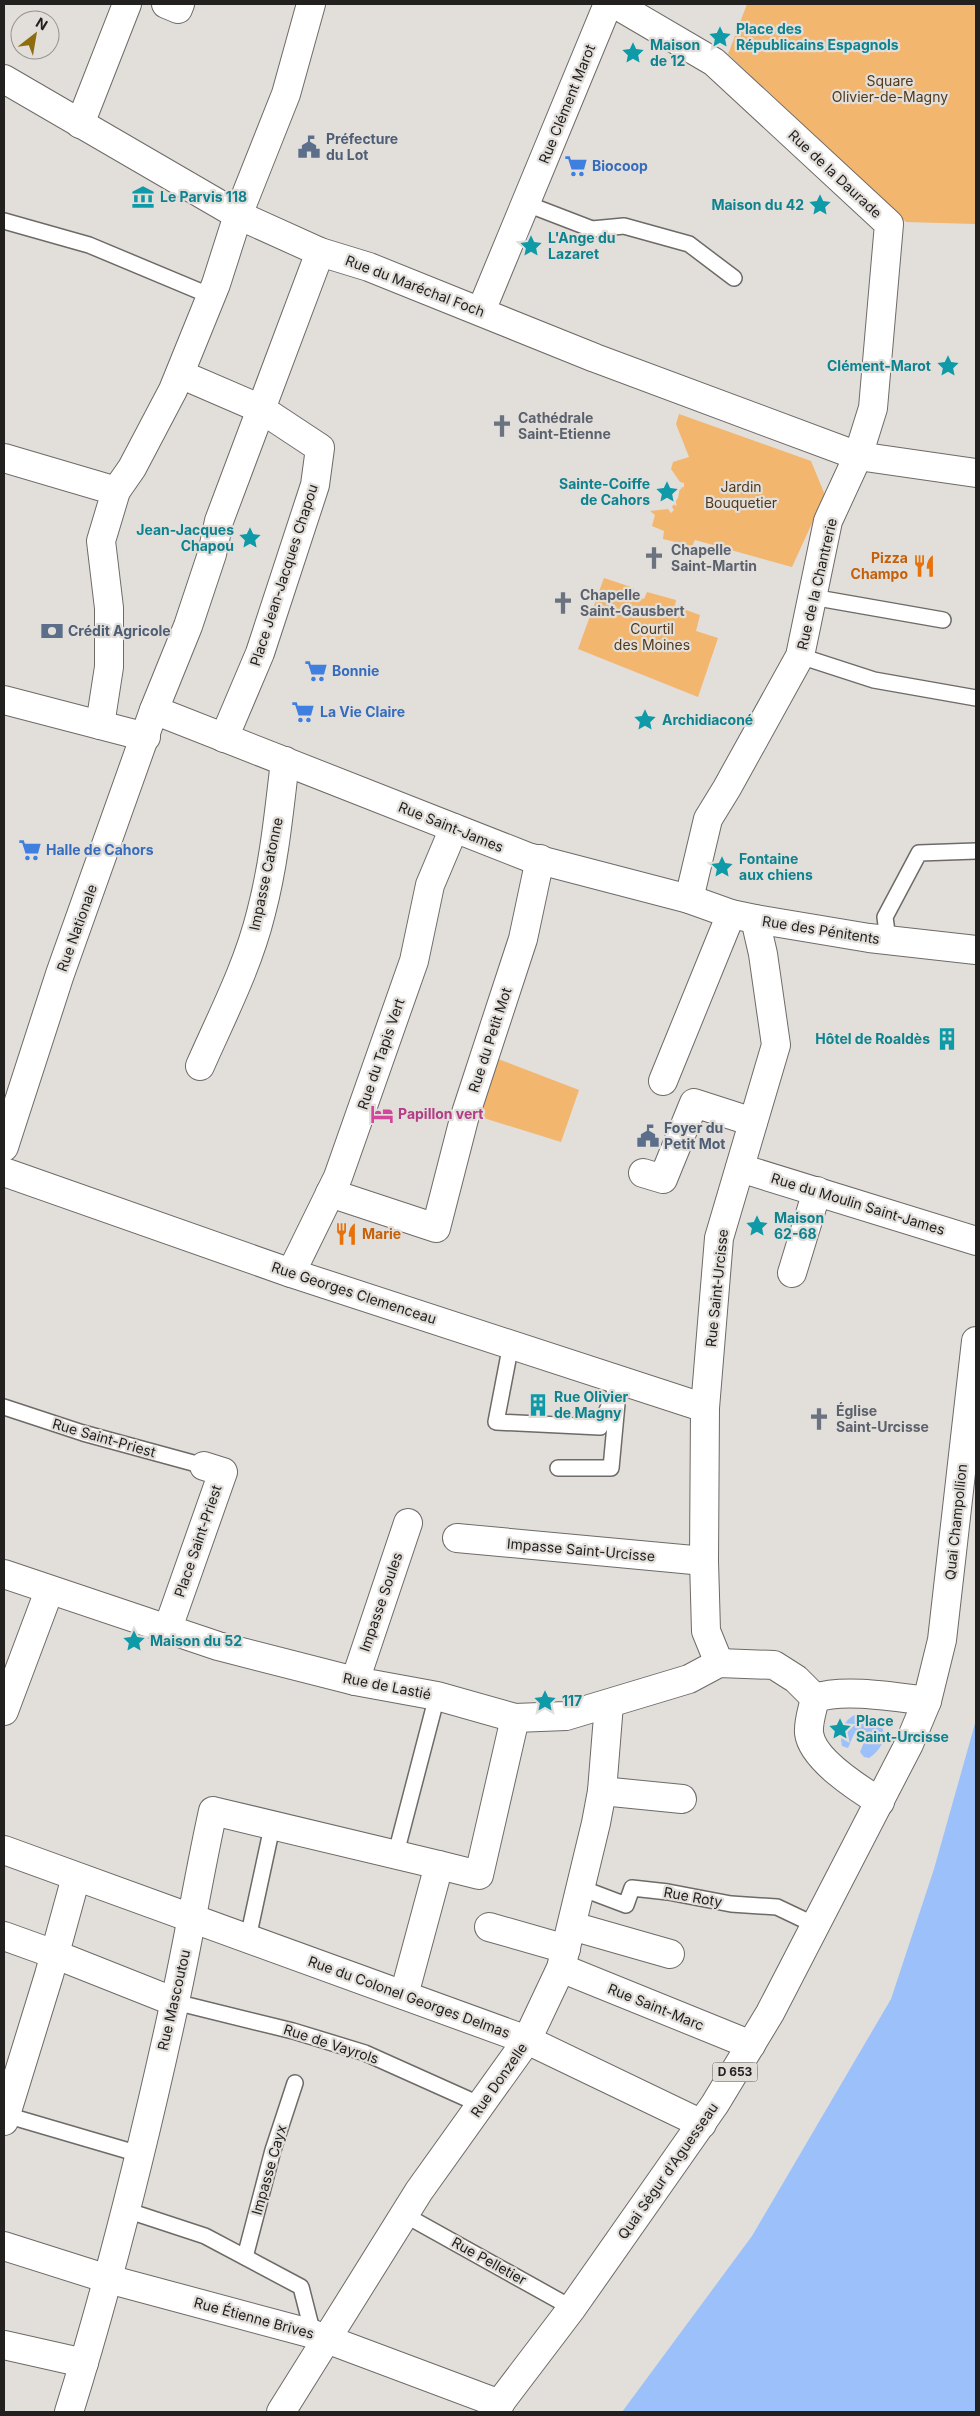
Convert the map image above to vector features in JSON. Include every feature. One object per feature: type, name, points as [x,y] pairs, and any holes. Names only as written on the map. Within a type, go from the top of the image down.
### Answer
[{"type":"street","points":[[80,124],[127,4]]},
{"type":"street","points":[[166,4],[178,9],[180,4]]},
{"type":"street","points":[[100,725],[109,667],[108,608],[101,542],[116,491],[132,468],[180,374],[211,296],[238,215],[286,94],[311,4]]},
{"type":"street","name":"Rue Clément Marot","points":[[481,311],[527,204],[608,4]]},
{"type":"street","name":"Rue de la Daurade","points":[[615,4],[714,62],[889,224],[873,408],[852,454]]},
{"type":"street","name":"Rue du Maréchal Foch","points":[[4,79],[238,215],[320,252],[369,267],[599,360],[852,454],[976,474]]},
{"type":"street","points":[[154,710],[188,626],[212,554],[219,521],[320,252]]},
{"type":"street","name":"Place Jean-Jacques Chapou","points":[[180,374],[261,409],[320,448],[315,486],[260,653],[224,738]]},
{"type":"street","name":"Rue de la Chantrerie","points":[[689,899],[708,819],[800,656],[828,521],[852,454]]},
{"type":"street","points":[[4,458],[116,491]]},
{"type":"street","points":[[4,700],[146,737]]},
{"type":"street","name":"Rue Nationale","points":[[4,1146],[60,974],[146,737],[154,710]]},
{"type":"street","name":"Rue Saint-James","points":[[154,710],[528,858],[689,899],[743,917]]},
{"type":"street","name":"Impasse Catonne","points":[[200,1066],[244,967],[261,913],[279,816],[285,762]]},
{"type":"street","name":"Rue du Tapis Vert","points":[[291,1273],[338,1177],[414,961],[430,885],[454,828]]},
{"type":"street","name":"Rue du Petit Mot","points":[[330,1193],[436,1228],[464,1119],[523,939],[540,860]]},
{"type":"street","points":[[663,1081],[676,1048],[743,917]]},
{"type":"street","name":"Rue des Pénitents","points":[[743,917],[888,940],[976,950]]},
{"type":"street","name":"Rue Saint-Urcisse","points":[[719,1663],[706,1631],[704,1561],[705,1408],[719,1238],[776,1045],[763,954],[743,917]]},
{"type":"street","points":[[644,1173],[663,1179],[694,1103],[753,1122]]},
{"type":"street","name":"Rue du Moulin Saint-James","points":[[740,1168],[976,1241]]},
{"type":"street","name":"Rue Georges Clemenceau","points":[[4,1172],[291,1273],[705,1408]]},
{"type":"street","points":[[792,1273],[817,1191]]},
{"type":"street","name":"Quai Champollion","points":[[926,1701],[942,1640],[976,1341]]},
{"type":"street","name":"Place Saint-Priest","points":[[168,1628],[223,1472],[204,1466]]},
{"type":"street","name":"Impasse Soules","points":[[355,1681],[408,1523]]},
{"type":"street","name":"Impasse Saint-Urcisse","points":[[457,1538],[704,1561]]},
{"type":"street","name":"Rue de Lastié","points":[[4,1574],[49,1591],[168,1628],[218,1646],[355,1681],[437,1696],[515,1718],[566,1716],[689,1679],[719,1663]]},
{"type":"street","points":[[4,1711],[49,1591]]},
{"type":"street","points":[[719,1663],[774,1665],[796,1679],[815,1698]]},
{"type":"street","points":[[815,1698],[828,1694],[847,1694],[926,1701]]},
{"type":"street","points":[[815,1698],[809,1733],[820,1754],[834,1769],[880,1802]]},
{"type":"street","name":"Quai Ségur d'Aguesseau","points":[[497,2408],[572,2308],[702,2124],[751,2045],[817,1926],[909,1744],[926,1701]]},
{"type":"street","name":"Rue Donzelle","points":[[281,2412],[321,2336],[405,2215],[419,2191],[527,2040],[566,1948],[602,1791],[609,1704]]},
{"type":"street","name":"Rue Mascoutou","points":[[69,2412],[126,2210],[175,2002],[192,1920],[198,1878],[213,1811],[272,1827],[396,1853],[479,1875],[515,1718]]},
{"type":"street","points":[[602,1791],[682,1799]]},
{"type":"street","name":"Rue du Colonel Georges Delmas","points":[[4,1850],[192,1920],[248,1938],[527,2040],[702,2124]]},
{"type":"street","points":[[404,1995],[439,1865]]},
{"type":"street","points":[[5,2118],[52,1964],[76,1877]]},
{"type":"street","points":[[489,1927],[566,1948],[670,1954]]},
{"type":"street","points":[[4,1936],[52,1964],[175,2002]]},
{"type":"street","name":"Rue Saint-Marc","points":[[566,1948],[751,2045]]},
{"type":"street","name":"Rue Étienne Brives","points":[[4,2246],[108,2279],[321,2336],[497,2408]]},
{"type":"street","points":[[4,2345],[84,2363]]},
{"type":"lane","points":[[527,204],[592,229],[624,226],[689,244],[734,278]]},
{"type":"lane","points":[[4,222],[89,245],[211,296]]},
{"type":"lane","points":[[812,597],[943,620]]},
{"type":"lane","points":[[800,656],[874,680],[976,698]]},
{"type":"lane","points":[[888,940],[885,918],[919,853],[976,850]]},
{"type":"lane","points":[[511,1344],[496,1422],[600,1427],[620,1380]]},
{"type":"lane","points":[[558,1468],[611,1468],[620,1380]]},
{"type":"lane","name":"Rue Saint-Priest","points":[[4,1407],[83,1433],[204,1466]]},
{"type":"lane","points":[[396,1853],[437,1696]]},
{"type":"lane","points":[[248,1938],[272,1827]]},
{"type":"lane","name":"Rue Roty","points":[[580,1888],[626,1905],[632,1888],[668,1892],[731,1904],[777,1908],[817,1926]]},
{"type":"lane","name":"Rue de Vayrols","points":[[175,2002],[292,2031],[365,2053],[481,2105]]},
{"type":"lane","name":"Impasse Cayx","points":[[245,2257],[274,2150],[295,2083]]},
{"type":"lane","points":[[5,2118],[139,2154]]},
{"type":"lane","points":[[126,2210],[205,2236],[301,2287],[321,2336]]},
{"type":"lane","name":"Rue Pelletier","points":[[405,2215],[572,2308]]},
{"type":"green space","name":"Square Olivier-de-Magny","points":[[747,4],[976,4],[976,224],[906,222],[728,54]]},
{"type":"green space","name":"Jardin Bouquetier","points":[[679,414],[811,461],[825,495],[792,567],[695,540],[692,546],[663,539],[664,531],[652,526],[655,515],[650,511],[668,509],[671,513],[674,510],[672,507],[678,498],[680,487],[684,487],[684,483],[680,482],[671,469],[673,462],[689,457],[676,424]]},
{"type":"green space","name":"Courtil des Moines","points":[[604,578],[634,588],[632,595],[644,599],[647,592],[676,600],[675,606],[700,615],[696,631],[718,638],[698,697],[578,649]]},
{"type":"green space","points":[[493,1057],[579,1090],[561,1142],[474,1115]]},
{"type":"water","points":[[856,1714],[874,1718],[880,1723],[883,1730],[882,1744],[869,1758],[864,1757],[860,1752],[867,1735],[863,1730],[858,1730],[854,1734],[848,1748],[842,1746],[841,1736],[843,1727]]},
{"type":"water","points":[[976,1720],[976,2412],[622,2412],[752,2236],[891,1999],[934,1869]]},
{"type":"place","name":"Place des Républicains Espagnols","points":[[720,37]]},
{"type":"place","name":"Maison de 12","points":[[633,53]]},
{"type":"place","name":"Préfecture du Lot","points":[[309,147]]},
{"type":"place","name":"Biocoop","points":[[576,166]]},
{"type":"place","name":"Le Parvis 118","points":[[143,197]]},
{"type":"place","name":"Maison du 42","points":[[820,205]]},
{"type":"place","name":"L'Ange du Lazaret","points":[[531,246]]},
{"type":"place","name":"Clément-Marot","points":[[948,366]]},
{"type":"place","name":"Cathédrale Saint-Etienne","points":[[502,426]]},
{"type":"place","name":"Sainte-Coiffe de Cahors","points":[[667,492]]},
{"type":"place","name":"Jean-Jacques Chapou","points":[[250,538]]},
{"type":"place","name":"Chapelle Saint-Martin","points":[[654,558]]},
{"type":"place","name":"Pizza Champo","points":[[924,566]]},
{"type":"place","name":"Chapelle Saint-Gausbert","points":[[563,603]]},
{"type":"place","name":"Crédit Agricole","points":[[52,631]]},
{"type":"place","name":"Bonnie","points":[[316,671]]},
{"type":"place","name":"La Vie Claire","points":[[303,712]]},
{"type":"place","name":"Archidiaconé","points":[[645,720]]},
{"type":"place","name":"Halle de Cahors","points":[[30,850]]},
{"type":"place","name":"Fontaine aux chiens","points":[[722,867]]},
{"type":"place","name":"Hôtel de Roaldès","points":[[947,1039]]},
{"type":"place","name":"Papillon vert","points":[[382,1114]]},
{"type":"place","name":"Foyer du Petit Mot","points":[[648,1136]]},
{"type":"place","name":"Maison 62-68","points":[[757,1226]]},
{"type":"place","name":"Marie","points":[[346,1234]]},
{"type":"place","name":"Rue Olivier de Magny","points":[[538,1405]]},
{"type":"place","name":"Église Saint-Urcisse","points":[[819,1419]]},
{"type":"place","name":"Maison du 52","points":[[134,1641]]},
{"type":"place","name":"117","points":[[545,1701]]},
{"type":"place","name":"Place Saint-Urcisse","points":[[840,1729]]}]
